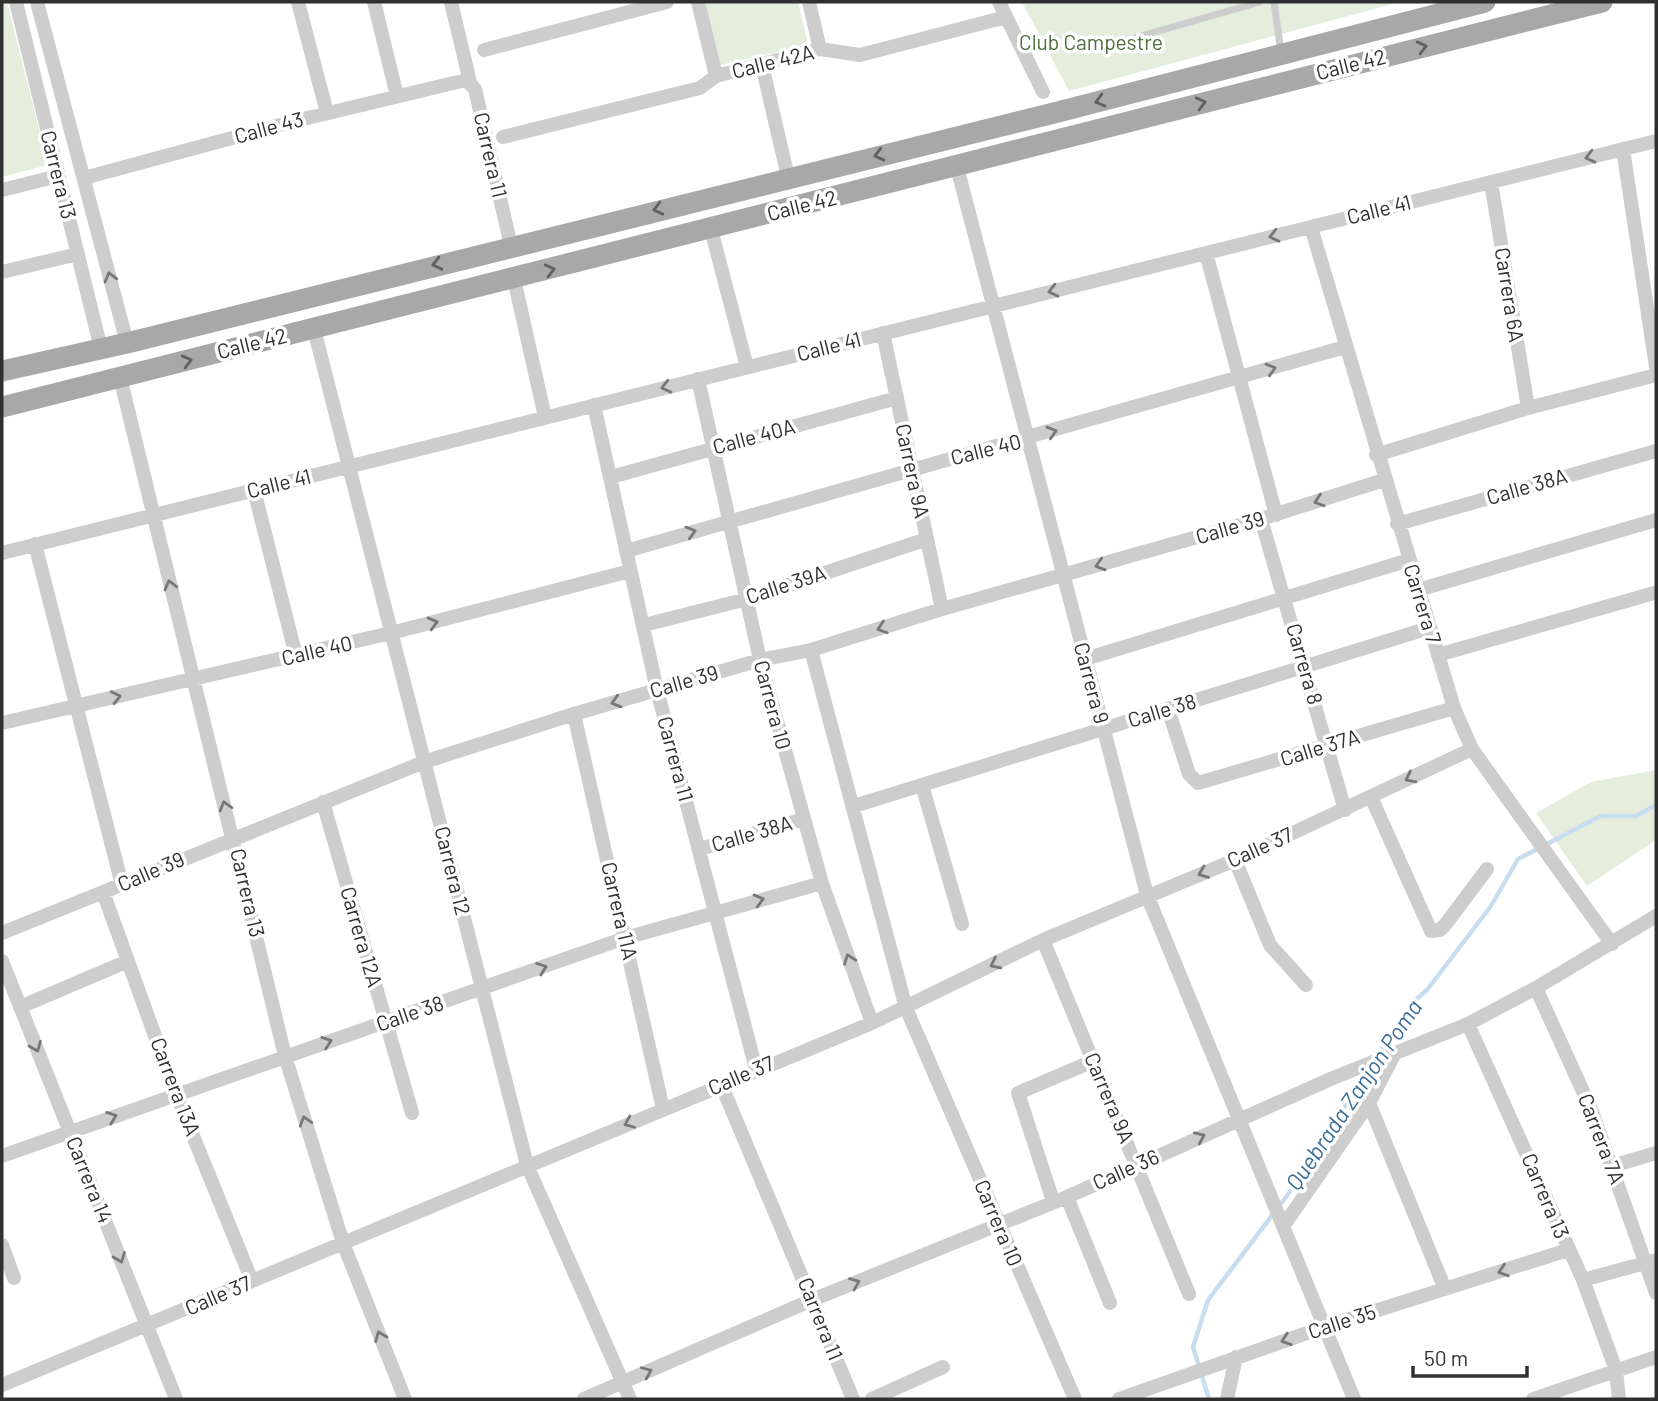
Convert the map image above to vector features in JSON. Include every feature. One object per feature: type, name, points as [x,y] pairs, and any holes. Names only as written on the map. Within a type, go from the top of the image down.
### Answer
[{"type":"main road","name":"Calle 42","points":[[2,371],[127,343],[1485,2]]},
{"type":"main road","name":"Calle 42","points":[[2,407],[957,167],[1565,6],[1602,2]]},
{"type":"street","name":"Carrera 13","points":[[16,2],[101,349]]},
{"type":"street","name":"Carrera 13","points":[[37,2],[127,343]]},
{"type":"street","points":[[298,2],[327,113]]},
{"type":"street","points":[[374,2],[397,96]]},
{"type":"street","name":"Carrera 11","points":[[451,2],[470,82],[475,89],[510,246]]},
{"type":"street","points":[[484,50],[667,2]]},
{"type":"street","points":[[698,2],[716,76]]},
{"type":"street","points":[[809,2],[820,49]]},
{"type":"street","points":[[999,2],[1043,92]]},
{"type":"street","name":"Calle 42A","points":[[503,137],[700,88],[716,76],[820,49],[860,55],[1006,17]]},
{"type":"street","points":[[762,65],[788,177]]},
{"type":"street","name":"Calle 43","points":[[84,178],[454,81],[470,82]]},
{"type":"street","name":"Calle 41","points":[[2,552],[1656,141]]},
{"type":"street","points":[[1623,149],[1656,367]]},
{"type":"street","name":"Carrera 9","points":[[957,167],[1146,895],[1282,1220]]},
{"type":"street","points":[[2,190],[58,176]]},
{"type":"street","name":"Carrera 6A","points":[[1491,182],[1528,408]]},
{"type":"street","name":"Carrera 7","points":[[1311,227],[1376,455],[1454,708],[1472,749],[1612,944]]},
{"type":"street","points":[[711,229],[747,367]]},
{"type":"street","points":[[1206,253],[1276,515]]},
{"type":"street","points":[[2,272],[78,254]]},
{"type":"street","points":[[514,279],[545,417]]},
{"type":"street","name":"Carrera 12","points":[[314,329],[527,1166],[630,1399]]},
{"type":"street","name":"Carrera 9A","points":[[883,333],[942,609]]},
{"type":"street","name":"Calle 40","points":[[626,551],[912,469],[1028,440],[1345,347]]},
{"type":"street","points":[[1376,455],[1528,408],[1656,375]]},
{"type":"street","name":"Carrera 13","points":[[120,377],[234,837],[285,1056],[343,1243],[405,1399]]},
{"type":"street","name":"Carrera 10","points":[[698,379],[760,660],[822,883],[872,1023]]},
{"type":"street","name":"Calle 40A","points":[[611,477],[897,398]]},
{"type":"street","name":"Carrera 11","points":[[594,405],[657,690],[756,1069]]},
{"type":"street","name":"Calle 38A","points":[[1397,524],[1656,451]]},
{"type":"street","name":"Calle 39","points":[[2,933],[424,762],[574,714],[760,660],[811,650],[942,609],[1276,515],[1384,480]]},
{"type":"street","points":[[254,490],[296,656]]},
{"type":"street","name":"Carrera 8","points":[[1261,519],[1306,666],[1345,810]]},
{"type":"street","points":[[1418,590],[1656,520]]},
{"type":"street","name":"Calle 39A","points":[[644,625],[747,599],[927,539]]},
{"type":"street","points":[[35,544],[74,706],[122,885]]},
{"type":"street","points":[[1085,659],[1409,560]]},
{"type":"street","name":"Calle 40","points":[[2,723],[296,656],[630,571]]},
{"type":"street","points":[[1437,655],[1654,593]]},
{"type":"street","name":"Calle 38","points":[[854,806],[1429,628]]},
{"type":"street","name":"Carrera 10","points":[[811,650],[854,806],[883,931],[906,1008],[1075,1399]]},
{"type":"street","name":"Calle 37A","points":[[1168,709],[1189,774],[1198,783],[1454,708]]},
{"type":"street","name":"Carrera 11A","points":[[574,714],[663,1109]]},
{"type":"street","name":"Calle 37","points":[[2,1385],[872,1023],[1043,940],[1235,860],[1472,749]]},
{"type":"street","points":[[922,785],[962,924]]},
{"type":"street","points":[[1371,797],[1431,931],[1440,930],[1445,925],[1487,869]]},
{"type":"street","name":"Carrera 12A","points":[[323,802],[412,1113]]},
{"type":"street","name":"Calle 38A","points":[[699,849],[804,819]]},
{"type":"street","points":[[1235,860],[1270,945],[1306,985]]},
{"type":"street","name":"Calle 38","points":[[2,1156],[625,938],[822,883]]},
{"type":"street","name":"Carrera 13A","points":[[103,892],[176,1094],[252,1281]]},
{"type":"street","name":"Calle 36","points":[[584,1399],[813,1300],[1060,1199],[1333,1078],[1468,1024],[1536,989],[1656,916]]},
{"type":"street","name":"Carrera 9A","points":[[1043,940],[1189,1294]]},
{"type":"street","name":"Carrera 14","points":[[2,961],[176,1399]]},
{"type":"street","points":[[20,1007],[128,961]]},
{"type":"street","name":"Carrera 7A","points":[[1536,989],[1591,1109],[1651,1261],[1656,1293]]},
{"type":"street","name":"Carrera 13","points":[[1468,1024],[1583,1280],[1616,1370],[1619,1399]]},
{"type":"street","points":[[1354,1399],[1282,1220],[1369,1103],[1387,1058]]},
{"type":"street","points":[[1093,1061],[1018,1093],[1060,1199],[1110,1303]]},
{"type":"street","name":"Carrera 11","points":[[721,1084],[853,1399]]},
{"type":"street","points":[[1369,1103],[1445,1289]]},
{"type":"street","points":[[1612,1166],[1656,1153]]},
{"type":"street","points":[[2,1245],[14,1278]]},
{"type":"street","name":"Calle 35","points":[[1119,1399],[1324,1327],[1568,1250]]},
{"type":"street","points":[[1583,1280],[1651,1261]]},
{"type":"street","points":[[1227,1399],[1236,1357]]},
{"type":"street","points":[[1533,1399],[1656,1357]]},
{"type":"street","points":[[872,1399],[943,1367]]},
{"type":"lane","points":[[1099,48],[1260,2]]},
{"type":"lane","points":[[1274,2],[1281,54]]},
{"type":"green space","points":[[2,2],[7,2],[48,165],[2,177]]},
{"type":"green space","points":[[705,2],[798,2],[808,45],[720,65]]},
{"type":"green space","name":"Club Campestre","points":[[1022,2],[1400,2],[1069,91]]},
{"type":"green space","points":[[1656,770],[1656,840],[1587,886],[1536,813],[1591,782]]},
{"type":"waterway","name":"Quebrada Zanjon Poma","points":[[1377,1056],[1412,1003],[1427,990],[1491,906],[1518,859],[1601,816],[1636,816],[1656,805]]},
{"type":"waterway","name":"Quebrada Zanjon Poma","points":[[1209,1399],[1193,1347],[1208,1300],[1289,1193],[1369,1069]]}]
